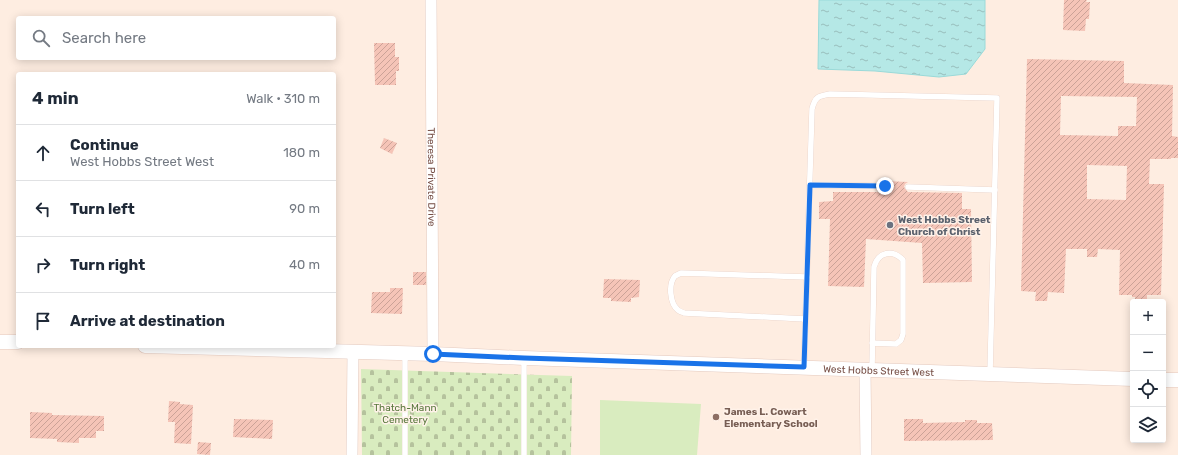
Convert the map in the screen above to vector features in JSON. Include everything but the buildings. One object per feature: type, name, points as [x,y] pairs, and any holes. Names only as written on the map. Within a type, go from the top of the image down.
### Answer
[{"type":"street","name":"Theresa Private Drive","points":[[431,0],[433,354]]},
{"type":"street","points":[[0,342],[16,342]]},
{"type":"street","name":"West Hobbs Street West","points":[[214,348],[433,354],[1130,379]]},
{"type":"street","points":[[352,455],[353,352]]},
{"type":"street","points":[[866,455],[868,369]]},
{"type":"street","points":[[1166,380],[1178,380]]},
{"type":"lane","points":[[804,367],[812,109],[814,101],[820,96],[830,94],[997,98],[990,374]]},
{"type":"lane","points":[[810,185],[885,186]]},
{"type":"lane","points":[[908,187],[995,190]]},
{"type":"lane","points":[[868,369],[872,343],[874,267],[876,259],[882,254],[891,254],[898,256],[903,260],[903,334],[901,340],[896,344],[872,343]]},
{"type":"lane","points":[[805,319],[684,313],[678,310],[673,303],[671,296],[672,283],[675,276],[681,273],[807,277]]},
{"type":"lane","points":[[405,354],[405,455]]},
{"type":"lane","points":[[524,358],[524,455]]},
{"type":"green space","name":"Thatch-Mann Cemetery","points":[[361,369],[572,376],[571,455],[362,455]]},
{"type":"green space","points":[[600,400],[701,404],[697,455],[600,455]]},
{"type":"water","points":[[819,0],[985,0],[985,49],[966,74],[939,77],[875,71],[818,69]]},
{"type":"place","name":"West Hobbs Street Church of Christ","points":[[890,225]]},
{"type":"place","name":"James L. Cowart Elementary School","points":[[716,417]]},
{"type":"route","points":[[433,354],[804,367],[810,185],[885,186]]}]
